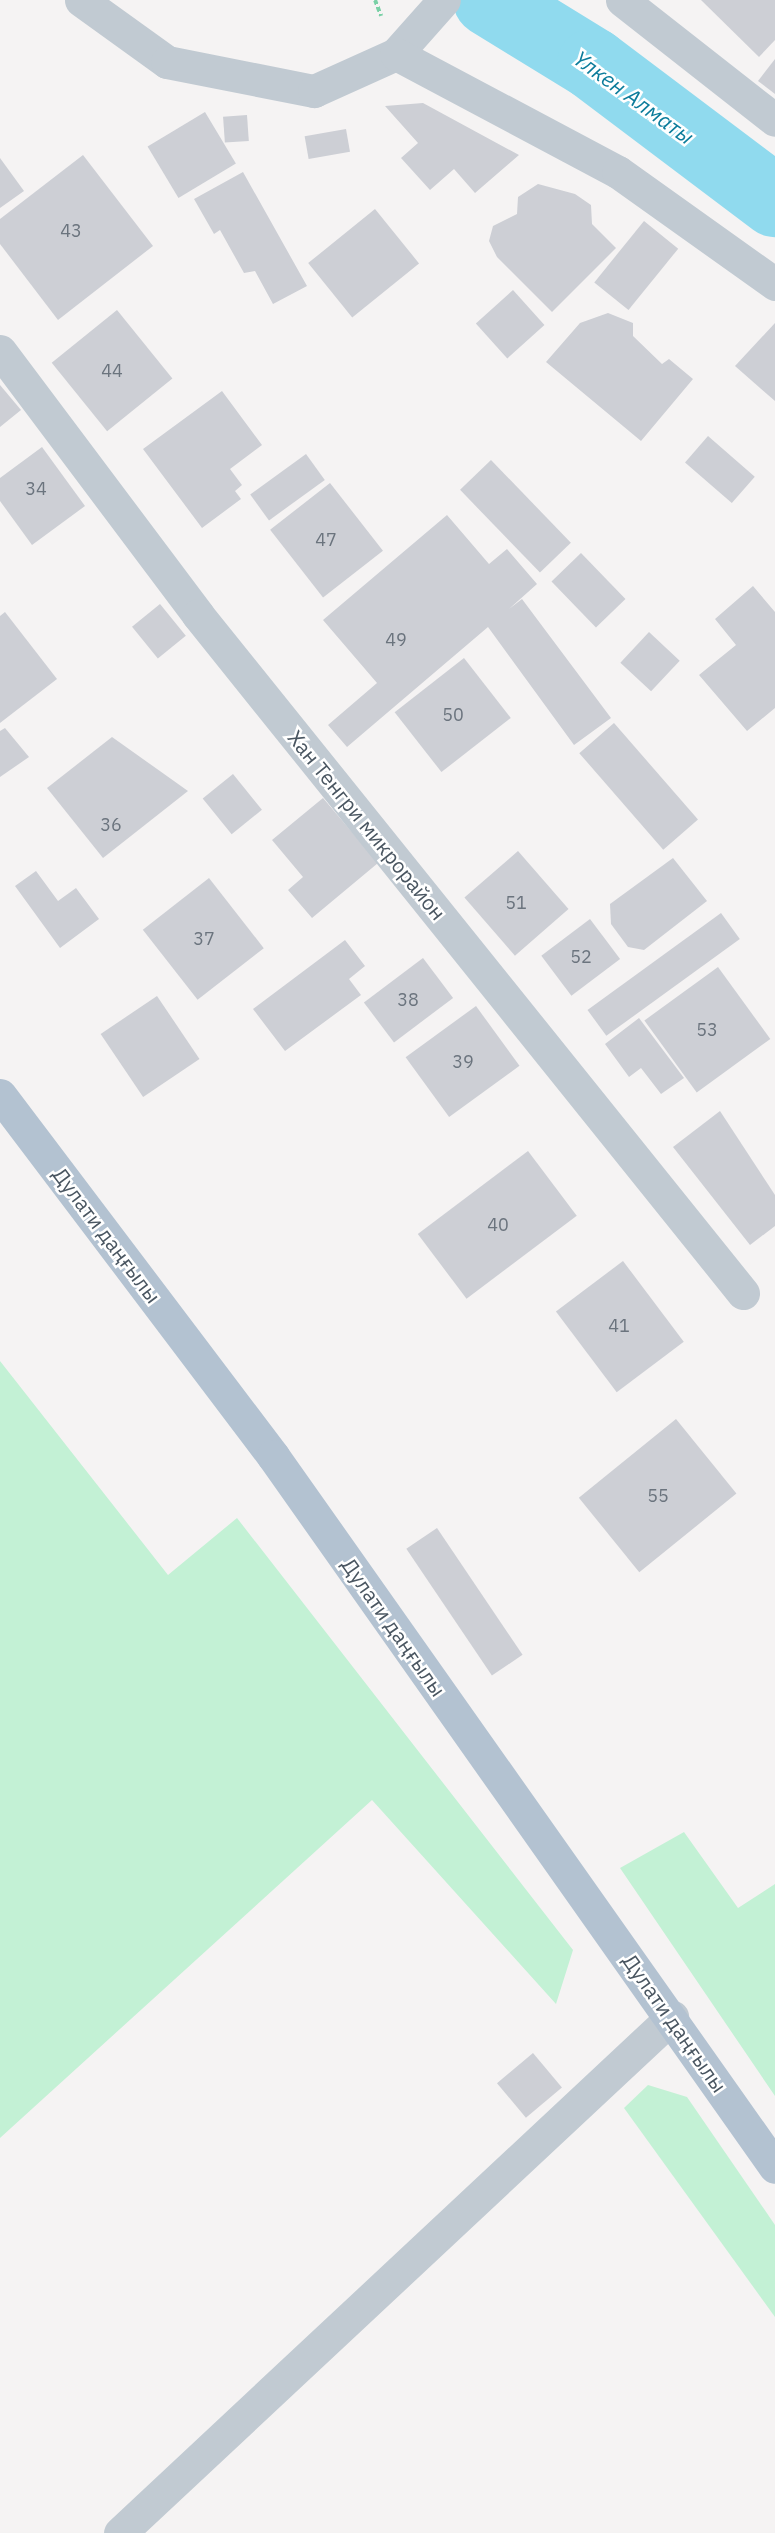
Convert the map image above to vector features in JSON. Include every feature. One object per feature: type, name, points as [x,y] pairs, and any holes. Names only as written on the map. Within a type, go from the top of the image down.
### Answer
[{"type":"main road","name":"Дулати даңғылы","points":[[0,1095],[273,1456],[672,2017],[775,2167]]},
{"type":"street","points":[[81,0],[167,62],[314,91],[396,54],[438,8]]},
{"type":"street","points":[[622,0],[775,120]]},
{"type":"street","points":[[396,54],[618,172],[775,284]]},
{"type":"street","name":"Хан Тенгри микрорайон","points":[[0,351],[198,615],[742,1293]]},
{"type":"street","points":[[120,2533],[672,2017]]},
{"type":"green space","points":[[0,1361],[168,1575],[237,1518],[573,1950],[556,2004],[372,1800],[0,2138]]},
{"type":"green space","points":[[684,1832],[738,1908],[775,1884],[775,2096],[620,1868]]},
{"type":"green space","points":[[648,2085],[687,2097],[775,2225],[775,2317],[624,2108]]},
{"type":"building","points":[[701,0],[775,0],[775,40],[759,57]]},
{"type":"building","points":[[775,59],[775,94],[758,81]]},
{"type":"building","points":[[423,103],[519,155],[475,193],[454,169],[430,190],[401,158],[418,143],[385,106]]},
{"type":"building","points":[[205,112],[236,163],[178,198],[148,147]]},
{"type":"building","points":[[247,115],[249,141],[225,143],[223,117]]},
{"type":"building","points":[[346,129],[350,152],[309,159],[305,136]]},
{"type":"building","points":[[83,155],[153,246],[58,320],[0,244],[0,219]]},
{"type":"building","points":[[0,158],[24,191],[0,208]]},
{"type":"building","points":[[243,172],[307,286],[273,304],[255,271],[244,273],[220,230],[214,234],[194,199]]},
{"type":"building","points":[[538,184],[575,194],[591,205],[592,224],[616,248],[552,312],[497,257],[489,241],[493,226],[517,214],[518,197]]},
{"type":"building","points":[[375,209],[419,263],[352,318],[308,263]]},
{"type":"building","points":[[644,221],[678,249],[628,310],[594,282]]},
{"type":"building","points":[[513,290],[544,325],[507,358],[476,323]]},
{"type":"building","points":[[117,310],[172,378],[107,431],[52,363]]},
{"type":"building","points":[[608,313],[633,323],[633,336],[662,364],[669,359],[693,379],[641,441],[546,362],[580,323]]},
{"type":"building","points":[[775,323],[775,401],[735,366]]},
{"type":"building","points":[[0,385],[21,410],[0,427]]},
{"type":"building","points":[[222,391],[262,445],[230,469],[242,485],[235,491],[241,499],[202,528],[143,449]]},
{"type":"building","points":[[708,436],[755,477],[732,503],[685,462]]},
{"type":"building","points":[[42,447],[85,506],[32,545],[0,501],[0,478]]},
{"type":"building","points":[[306,454],[325,480],[269,520],[250,495]]},
{"type":"building","points":[[491,460],[571,543],[540,573],[460,490]]},
{"type":"building","points":[[330,483],[383,551],[323,598],[270,530]]},
{"type":"building","points":[[447,515],[489,564],[507,549],[537,584],[509,609],[522,599],[611,718],[574,745],[488,627],[347,747],[328,725],[377,683],[323,620]]},
{"type":"building","points":[[581,553],[625,599],[596,628],[552,581]]},
{"type":"building","points":[[753,586],[775,612],[775,708],[747,731],[699,675],[736,645],[715,619]]},
{"type":"building","points":[[160,604],[186,636],[158,659],[132,627]]},
{"type":"building","points":[[5,612],[57,679],[0,723],[0,616]]},
{"type":"building","points":[[649,632],[680,661],[651,691],[620,663]]},
{"type":"building","points":[[464,658],[511,718],[441,772],[395,712]]},
{"type":"building","points":[[614,723],[698,820],[663,850],[579,753]]},
{"type":"building","points":[[5,728],[29,757],[0,777],[0,731]]},
{"type":"building","points":[[112,737],[188,791],[103,858],[47,788]]},
{"type":"building","points":[[233,774],[262,810],[232,834],[203,799]]},
{"type":"building","points":[[323,798],[378,863],[312,918],[288,890],[303,877],[272,840]]},
{"type":"building","points":[[518,851],[569,909],[515,956],[464,898]]},
{"type":"building","points":[[673,858],[707,901],[644,950],[628,947],[611,924],[610,904]]},
{"type":"building","points":[[36,871],[58,901],[76,888],[99,919],[60,948],[15,886]]},
{"type":"building","points":[[209,878],[264,948],[198,1000],[143,930]]},
{"type":"building","points":[[721,913],[740,939],[606,1036],[588,1010]]},
{"type":"building","points":[[590,919],[620,959],[571,996],[541,956]]},
{"type":"building","points":[[345,940],[365,966],[349,979],[361,995],[285,1051],[253,1009]]},
{"type":"building","points":[[423,958],[453,998],[394,1042],[364,1003]]},
{"type":"building","points":[[718,967],[770,1039],[697,1092],[644,1020]]},
{"type":"building","points":[[157,996],[199,1059],[143,1097],[101,1034]]},
{"type":"building","points":[[476,1006],[519,1066],[449,1117],[406,1057]]},
{"type":"building","points":[[639,1018],[684,1078],[661,1094],[641,1068],[629,1077],[605,1044]]},
{"type":"building","points":[[720,1111],[775,1195],[775,1226],[750,1245],[673,1147]]},
{"type":"building","points":[[528,1151],[577,1216],[467,1299],[418,1234]]},
{"type":"building","points":[[623,1261],[684,1342],[617,1392],[556,1312]]},
{"type":"building","points":[[676,1419],[736,1494],[639,1572],[579,1498]]},
{"type":"building","points":[[437,1528],[523,1655],[492,1676],[406,1549]]},
{"type":"building","points":[[533,2053],[562,2087],[526,2118],[497,2083]]},
{"type":"waterway","name":"Үлкен Алматы","points":[[489,0],[593,64],[775,201]]}]
